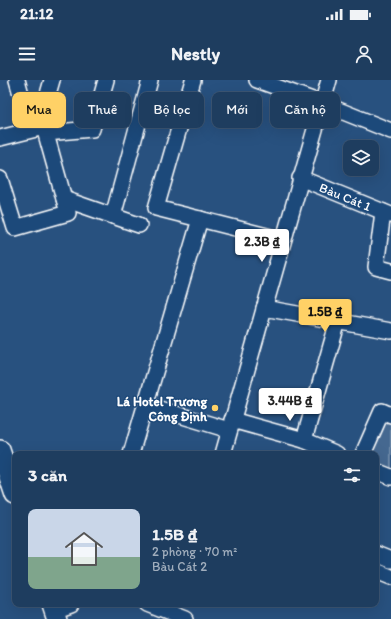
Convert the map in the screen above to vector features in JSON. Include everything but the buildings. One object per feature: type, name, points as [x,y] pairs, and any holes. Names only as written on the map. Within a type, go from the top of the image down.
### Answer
[{"type":"main road","points":[[0,450],[12,486]]},
{"type":"street","points":[[17,80],[20,92]]},
{"type":"street","points":[[50,92],[52,80]]},
{"type":"street","points":[[0,138],[43,128],[92,129],[106,80]]},
{"type":"street","points":[[113,216],[150,80]]},
{"type":"street","points":[[193,80],[156,208],[283,240]]},
{"type":"street","points":[[257,80],[290,92]]},
{"type":"street","points":[[325,92],[329,80]]},
{"type":"street","points":[[340,111],[391,131]]},
{"type":"street","points":[[0,179],[14,228],[68,213],[43,128]]},
{"type":"street","points":[[223,451],[314,128]]},
{"type":"street","name":"Bàu Cát 1","points":[[300,178],[387,213]]},
{"type":"street","points":[[64,199],[139,225]]},
{"type":"street","points":[[387,213],[376,267],[391,271]]},
{"type":"street","points":[[132,451],[200,219]]},
{"type":"street","points":[[264,308],[391,331]]},
{"type":"street","points":[[304,440],[338,321]]},
{"type":"street","points":[[146,405],[304,440],[330,451]]},
{"type":"street","points":[[364,451],[382,411],[391,415]]},
{"type":"street","points":[[379,472],[391,477]]},
{"type":"street","points":[[379,555],[391,560]]},
{"type":"street","points":[[379,572],[391,577]]},
{"type":"street","points":[[54,611],[64,607]]},
{"type":"street","points":[[155,607],[185,619]]},
{"type":"shaded area","points":[[383,415],[391,418],[391,473],[379,467],[379,451],[367,451]]},
{"type":"place","name":"Lá Hotel Trương Công Định","points":[[215,408]]}]
